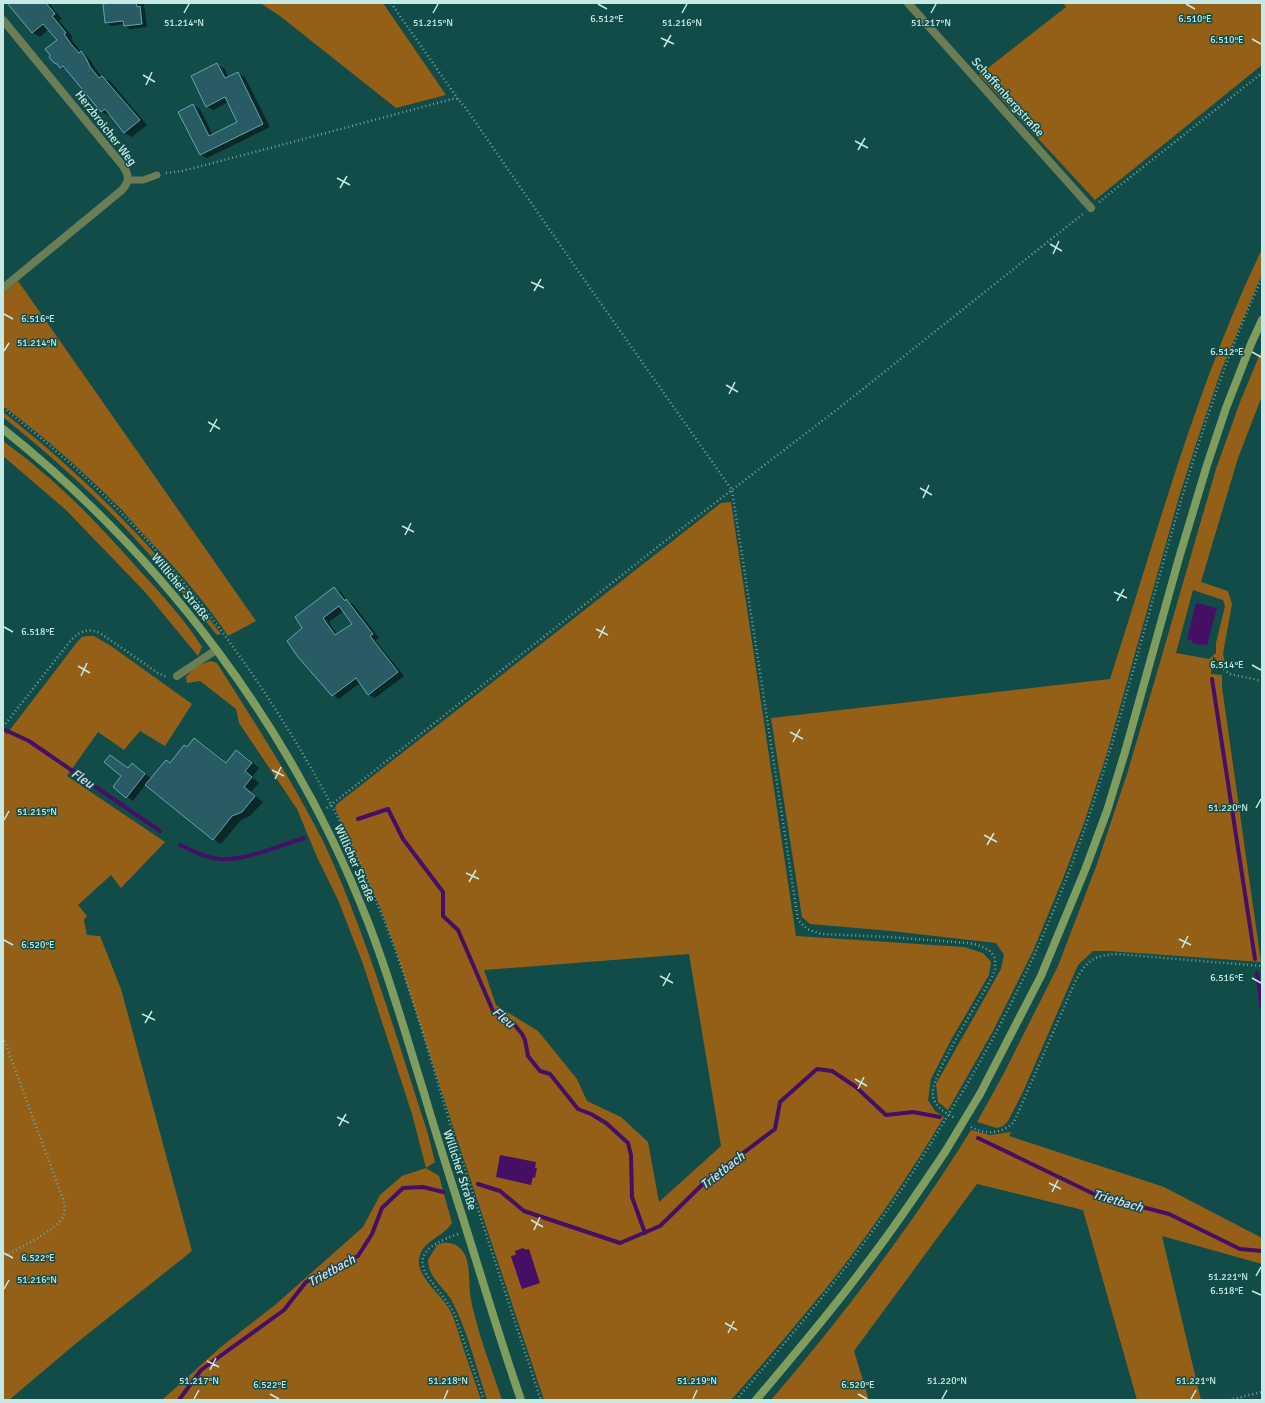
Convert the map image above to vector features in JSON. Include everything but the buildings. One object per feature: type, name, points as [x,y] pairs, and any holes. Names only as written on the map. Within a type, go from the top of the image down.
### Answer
[{"type":"main road","points":[[756,1400],[797,1352],[864,1268],[945,1152],[980,1094],[1040,976],[1085,870],[1107,811],[1207,465],[1232,394],[1262,320]]},
{"type":"main road","name":"Willicher Straße","points":[[3,429],[62,479],[101,515],[166,586],[216,650],[268,724],[319,813],[352,882],[368,921],[391,986],[443,1158],[521,1400]]},
{"type":"street","name":"Schaffenbergstraße","points":[[908,3],[1091,208]]},
{"type":"street","name":"Herzbroicher Weg","points":[[3,20],[123,166],[127,173],[128,180],[122,190],[3,288]]},
{"type":"street","points":[[177,676],[216,650]]},
{"type":"lane","points":[[128,180],[143,180],[157,175]]},
{"type":"path","points":[[391,3],[458,99],[466,107],[578,272],[732,490],[798,920],[807,929],[821,934],[968,943],[984,947],[989,950],[995,958],[995,969],[993,975],[943,1063],[933,1088],[934,1099],[940,1108],[961,1122]]},
{"type":"path","points":[[541,1400],[397,956],[370,888],[332,805],[660,545],[1262,73]]},
{"type":"path","points":[[157,175],[182,171],[447,100],[458,99]]},
{"type":"path","points":[[736,1400],[807,1316],[851,1260],[901,1190],[932,1143],[966,1086],[994,1036],[1027,970],[1071,867],[1087,823],[1109,755],[1168,545],[1200,440],[1229,357],[1262,278]]},
{"type":"path","points":[[3,727],[72,640],[85,630],[93,630],[100,633],[167,677],[177,676]]},
{"type":"path","points":[[1214,662],[1230,674],[1262,681]]},
{"type":"path","points":[[967,1125],[978,1131],[991,1132],[1004,1130],[1014,1122],[1076,980],[1085,967],[1094,958],[1104,955],[1117,954],[1262,966]]},
{"type":"path","points":[[3,1037],[64,1207],[64,1216],[55,1227],[3,1257]]},
{"type":"path","points":[[467,1230],[442,1239],[434,1244],[425,1254],[423,1264],[426,1275],[448,1302],[455,1315],[484,1400]]},
{"type":"path","points":[[1229,1400],[1262,1392]]},
{"type":"shaded area","points":[[260,3],[383,3],[446,95],[396,108],[280,16]]},
{"type":"shaded area","points":[[1063,3],[1262,3],[1262,65],[1095,200],[979,75],[1066,7]]},
{"type":"shaded area","points":[[1262,249],[1262,274],[1221,371],[1197,441],[1179,497],[1107,753],[1084,823],[1033,951],[993,1031],[948,1110],[938,1102],[936,1084],[1001,969],[1004,955],[996,943],[891,931],[810,924],[802,917],[771,718],[1110,679],[1161,515],[1197,407],[1238,301]]},
{"type":"shaded area","points":[[18,281],[256,621],[228,636],[210,610],[190,586],[122,510],[94,482],[34,430],[3,406],[3,293]]},
{"type":"shaded area","points":[[1262,349],[1262,396],[1238,458],[1201,582],[1228,591],[1232,604],[1223,654],[1225,663],[1229,668],[1221,665],[1213,656],[1211,674],[1222,675],[1222,687],[1261,962],[1093,951],[1078,965],[1023,1092],[1008,1121],[1003,1126],[997,1128],[977,1122],[1003,1075],[1058,966],[1097,864],[1127,774],[1216,469],[1240,402]],"holes":[[[1193,590],[1223,600],[1225,606],[1216,643],[1216,653],[1209,659],[1176,653]]]},
{"type":"shaded area","points":[[3,412],[63,462],[120,516],[172,573],[221,634],[217,635],[166,573],[114,517],[60,465],[3,417]]},
{"type":"shaded area","points":[[3,441],[32,463],[54,483],[93,520],[117,546],[188,627],[202,647],[198,656],[145,592],[66,510],[3,456]]},
{"type":"shaded area","points":[[731,502],[796,936],[964,947],[983,953],[991,962],[989,975],[951,1040],[931,1079],[928,1100],[935,1111],[944,1117],[897,1192],[845,1264],[789,1333],[731,1400],[544,1400],[397,953],[380,907],[335,808],[337,804],[721,503]],"holes":[[[689,954],[721,1146],[659,1202],[648,1142],[621,1117],[587,1101],[577,1079],[538,1031],[496,1005],[484,970]],[[523,1248],[526,1250],[529,1249],[522,1289],[511,1256],[516,1255]]]},
{"type":"shaded area","points":[[1196,603],[1217,608],[1207,645],[1192,643],[1192,641],[1187,639]]},
{"type":"shaded area","points":[[94,636],[111,646],[192,704],[165,746],[140,731],[124,750],[98,732],[67,776],[165,842],[121,888],[111,875],[78,905],[87,916],[84,920],[87,935],[100,936],[121,989],[192,1251],[74,1345],[9,1400],[3,1400],[3,723],[6,735],[78,641],[82,637]]},
{"type":"shaded area","points":[[211,661],[217,663],[289,779],[320,835],[340,878],[380,987],[428,1134],[435,1162],[426,1168],[412,1114],[363,964],[338,900],[317,857],[297,809],[239,723],[236,709],[200,681],[187,683],[186,677],[191,672],[200,665]]},
{"type":"shaded area","points":[[971,1130],[990,1135],[1011,1132],[1009,1136],[1164,1187],[1262,1238],[1262,1264],[1162,1236],[1201,1400],[1137,1400],[1083,1210],[977,1184],[854,1351],[869,1400],[771,1400],[825,1335],[876,1269],[925,1200]]},
{"type":"shaded area","points":[[500,1155],[536,1162],[535,1168],[537,1168],[535,1178],[533,1177],[531,1185],[496,1177]]},
{"type":"shaded area","points":[[426,1168],[439,1176],[452,1223],[422,1250],[419,1262],[420,1269],[423,1276],[444,1301],[453,1316],[481,1400],[162,1400],[222,1346],[275,1305],[363,1227],[380,1195],[402,1176]]},
{"type":"shaded area","points":[[449,1243],[461,1249],[467,1260],[470,1294],[477,1325],[502,1400],[487,1400],[458,1313],[449,1296],[433,1277],[431,1272],[428,1260],[437,1245]]},
{"type":"shaded area","points":[[523,1248],[524,1250],[529,1249],[540,1283],[522,1289],[511,1256],[516,1255],[515,1251]]},
{"type":"waterway","points":[[1212,679],[1255,959]]},
{"type":"waterway","name":"Fleu","points":[[3,729],[29,741],[160,831]]},
{"type":"waterway","name":"Fleu","points":[[358,819],[388,809],[403,839],[443,892],[443,916],[458,930],[493,1011],[514,1024],[525,1040],[528,1056],[540,1071],[550,1074],[578,1109],[591,1114],[606,1123],[628,1143],[631,1155],[632,1197],[645,1233]]},
{"type":"waterway","name":"Fleu","points":[[180,845],[210,857],[231,859],[263,852],[304,838]]},
{"type":"waterway","points":[[1257,973],[1262,1008]]},
{"type":"waterway","name":"Trietbach","points":[[478,1184],[500,1191],[524,1211],[620,1243],[660,1226],[706,1181],[775,1129],[780,1102],[817,1069],[832,1071],[856,1087],[886,1115],[913,1112],[940,1117]]},
{"type":"waterway","name":"Trietbach","points":[[978,1138],[1096,1195],[1169,1214],[1240,1249],[1262,1251]]},
{"type":"waterway","name":"Trietbach","points":[[179,1400],[201,1370],[284,1310],[306,1282],[358,1256],[372,1234],[382,1208],[403,1188],[423,1187],[443,1192]]}]
